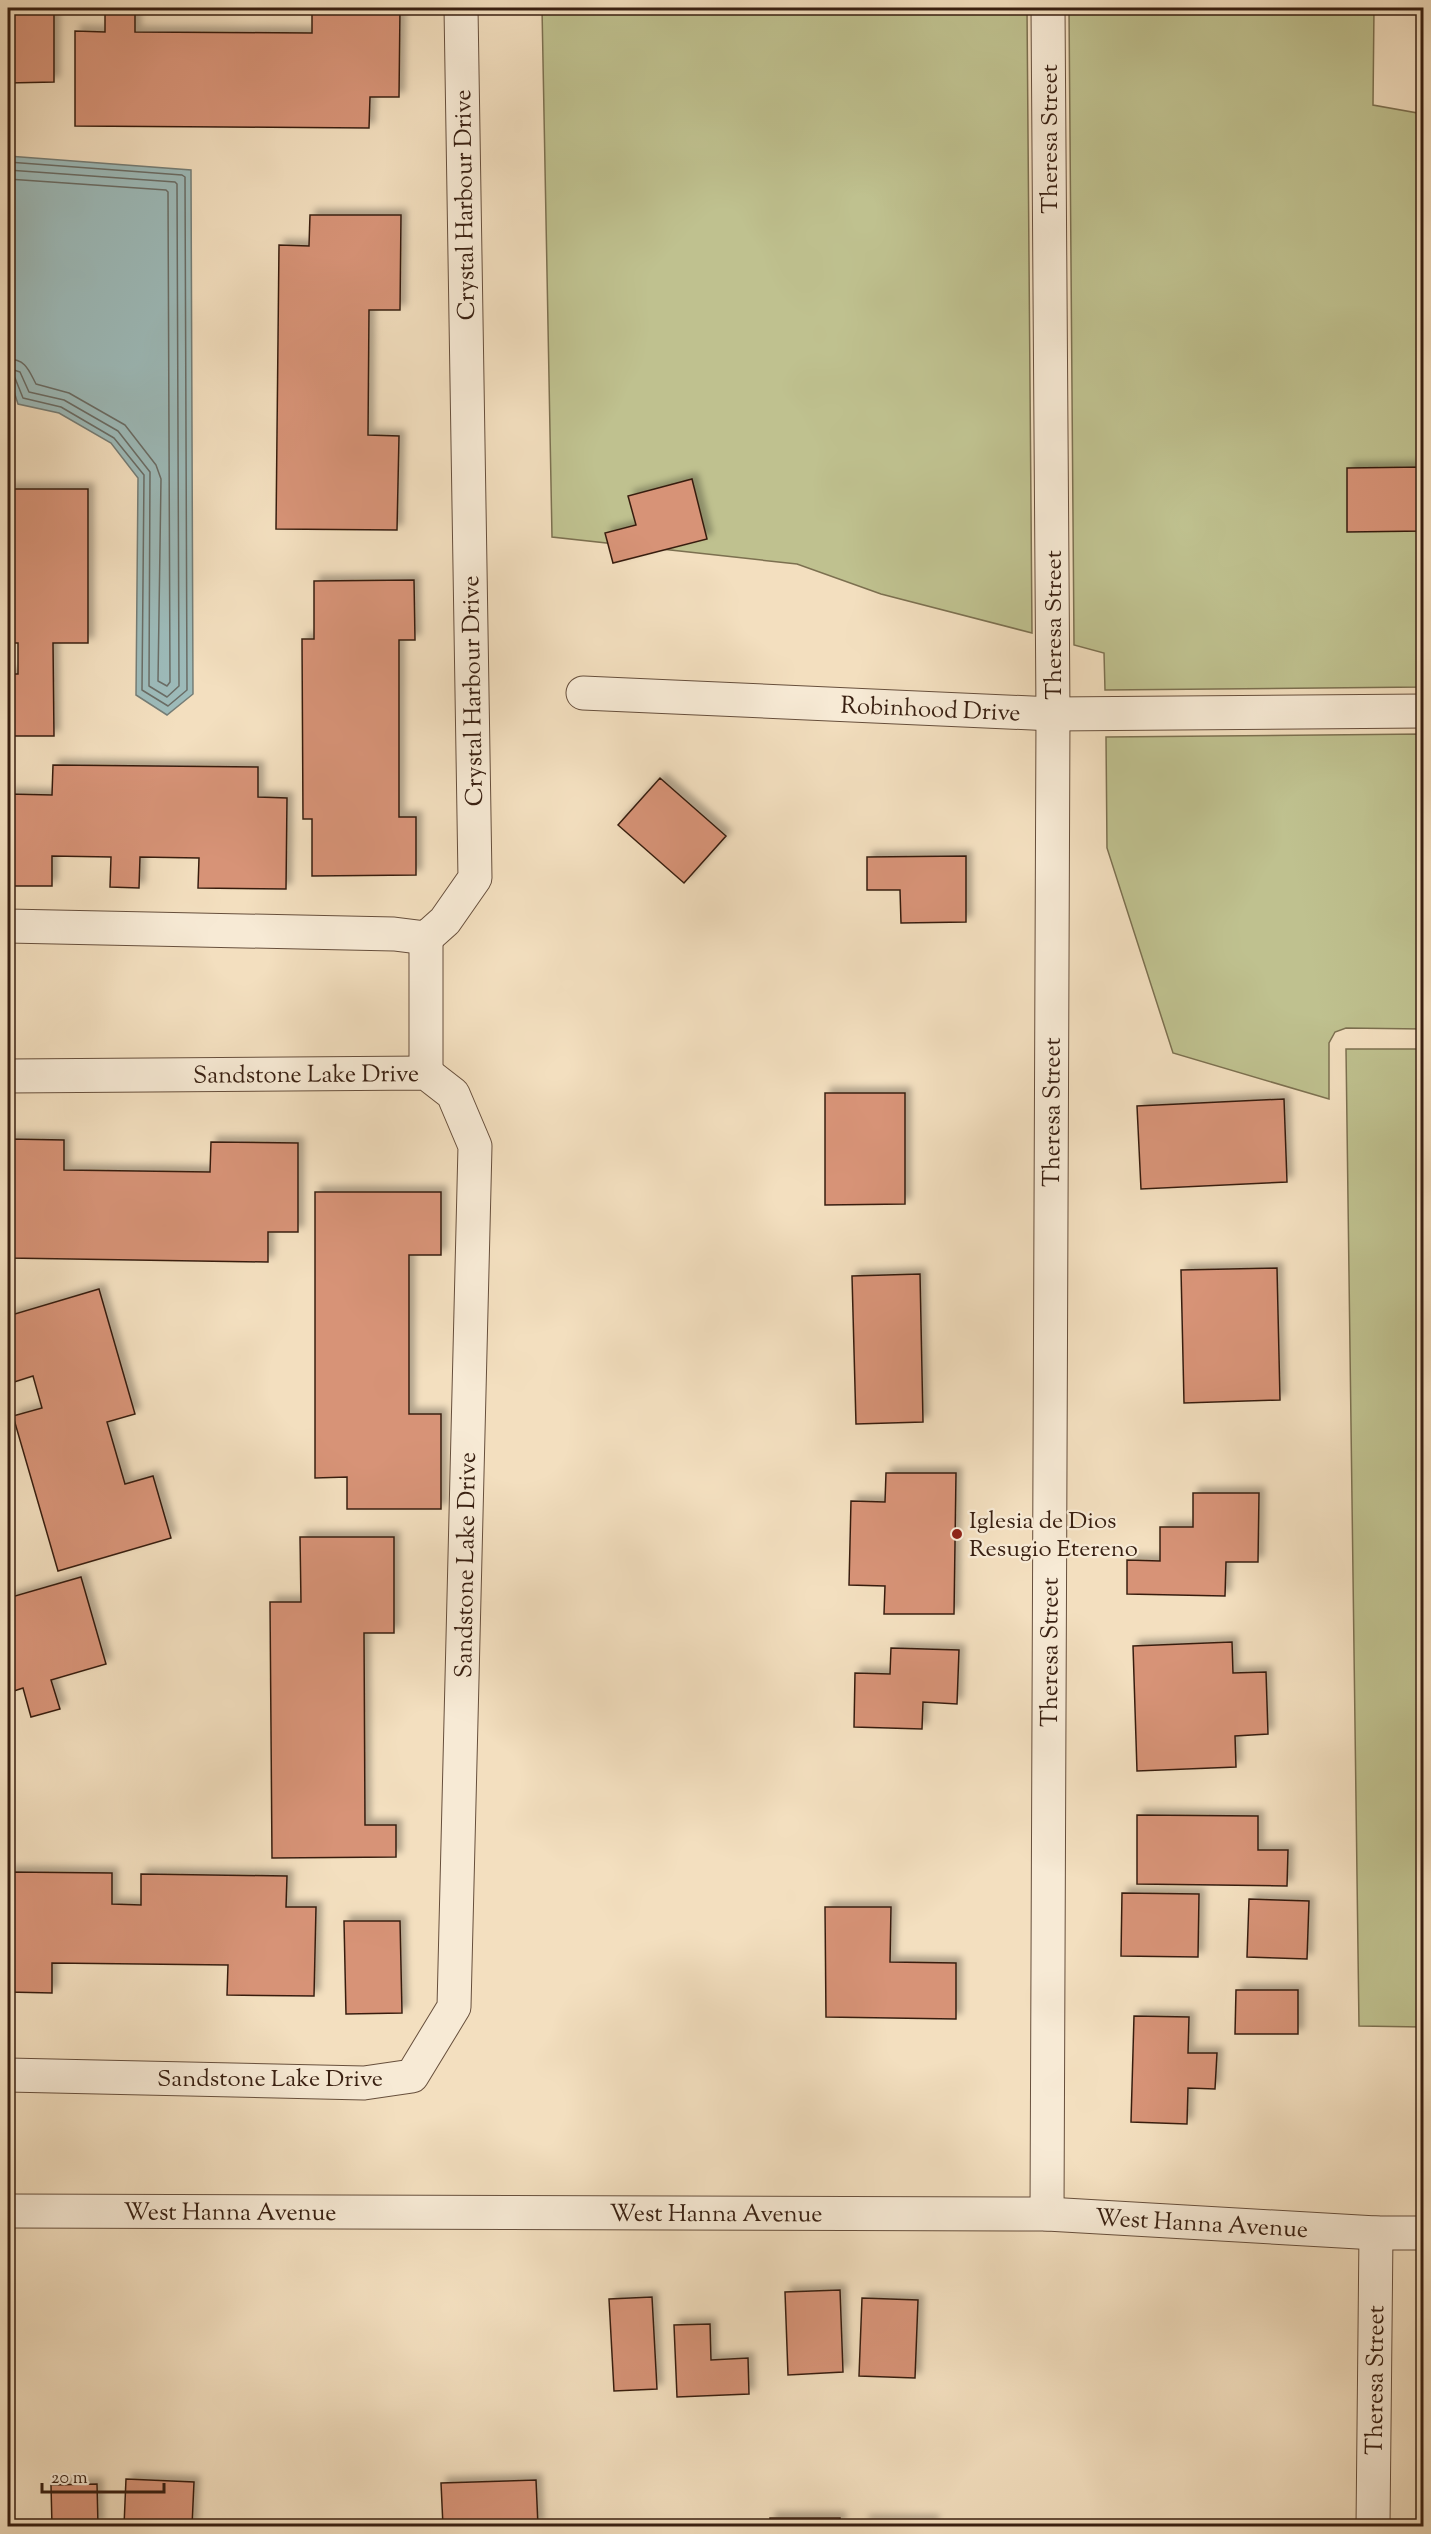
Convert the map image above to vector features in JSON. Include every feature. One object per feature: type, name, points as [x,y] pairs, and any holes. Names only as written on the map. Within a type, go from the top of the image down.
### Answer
[{"type":"street","name":"Crystal Harbour Drive","points":[[426,938],[445,921],[475,878],[461,8]]},
{"type":"street","name":"Theresa Street","points":[[1047,2214],[1053,714],[1048,8]]},
{"type":"street","name":"Robinhood Drive","points":[[584,693],[1053,714],[1424,711]]},
{"type":"street","points":[[8,926],[394,934],[426,938],[426,1073]]},
{"type":"street","name":"Sandstone Lake Drive","points":[[8,1076],[426,1073],[453,1094],[475,1146],[454,2007],[412,2076],[364,2083],[8,2075]]},
{"type":"street","name":"West Hanna Avenue","points":[[8,2211],[1047,2214],[1376,2233],[1424,2233]]},
{"type":"street","name":"Theresa Street","points":[[1373,2526],[1376,2233]]},
{"type":"green space","points":[[542,8],[1027,8],[1032,633],[881,594],[797,564],[552,537]]},
{"type":"green space","points":[[1069,8],[1374,8],[1373,105],[1423,114],[1423,687],[1105,690],[1104,653],[1074,645]]},
{"type":"green space","points":[[1423,734],[1423,1029],[1346,1028],[1335,1032],[1329,1043],[1329,1099],[1173,1053],[1107,848],[1106,737]]},
{"type":"green space","points":[[1346,1049],[1423,1049],[1423,2027],[1359,2026]]},
{"type":"water","points":[[8,156],[191,170],[193,694],[167,715],[136,695],[138,478],[111,443],[59,413],[18,404],[8,373]]},
{"type":"building","points":[[8,8],[54,8],[54,82],[8,83]]},
{"type":"building","points":[[105,8],[135,8],[135,32],[312,33],[312,8],[400,8],[399,97],[370,97],[369,128],[75,126],[75,31],[105,32]]},
{"type":"building","points":[[310,215],[401,215],[400,310],[369,310],[368,435],[399,436],[397,530],[276,529],[279,245],[309,246]]},
{"type":"building","points":[[1424,467],[1424,531],[1347,532],[1347,468]]},
{"type":"building","points":[[692,479],[707,539],[613,563],[605,533],[636,525],[628,496]]},
{"type":"building","points":[[8,489],[88,489],[88,643],[53,643],[54,736],[8,736],[8,674],[18,674],[18,643],[8,643]]},
{"type":"building","points":[[414,580],[415,640],[399,640],[399,817],[416,817],[416,875],[312,876],[312,819],[303,819],[302,639],[314,639],[314,581]]},
{"type":"building","points":[[53,765],[258,767],[258,797],[287,798],[286,889],[198,888],[199,858],[140,857],[139,888],[110,887],[111,857],[52,856],[52,886],[8,886],[8,794],[52,795]]},
{"type":"building","points":[[660,778],[726,836],[684,883],[618,825]]},
{"type":"building","points":[[966,856],[966,922],[901,923],[900,890],[867,890],[867,857]]},
{"type":"building","points":[[825,1093],[905,1093],[905,1204],[825,1205]]},
{"type":"building","points":[[1284,1099],[1287,1182],[1141,1189],[1137,1106]]},
{"type":"building","points":[[8,1139],[64,1140],[64,1170],[210,1172],[211,1142],[298,1143],[298,1232],[268,1232],[268,1262],[8,1258]]},
{"type":"building","points":[[315,1192],[441,1192],[441,1255],[409,1255],[409,1414],[441,1414],[441,1509],[347,1509],[347,1477],[315,1478]]},
{"type":"building","points":[[1277,1268],[1280,1400],[1184,1403],[1181,1270]]},
{"type":"building","points":[[920,1274],[923,1422],[856,1424],[852,1276]]},
{"type":"building","points":[[99,1289],[135,1414],[107,1422],[125,1484],[153,1476],[171,1538],[58,1571],[13,1416],[42,1408],[33,1376],[8,1384],[8,1316]]},
{"type":"building","points":[[886,1473],[956,1473],[954,1614],[884,1614],[885,1586],[849,1585],[851,1501],[885,1502]]},
{"type":"building","points":[[1193,1493],[1259,1493],[1258,1562],[1226,1562],[1225,1596],[1127,1594],[1127,1560],[1160,1561],[1160,1527],[1193,1527]]},
{"type":"building","points":[[300,1537],[394,1537],[394,1633],[364,1633],[365,1825],[396,1825],[396,1857],[272,1858],[270,1602],[301,1602]]},
{"type":"building","points":[[81,1577],[106,1664],[51,1680],[60,1709],[31,1717],[23,1688],[8,1693],[8,1598]]},
{"type":"building","points":[[1232,1642],[1233,1673],[1266,1672],[1268,1734],[1235,1736],[1236,1767],[1137,1771],[1133,1646]]},
{"type":"building","points":[[891,1648],[959,1650],[957,1704],[923,1702],[922,1729],[854,1727],[855,1673],[890,1674]]},
{"type":"building","points":[[1137,1815],[1258,1816],[1258,1850],[1288,1850],[1287,1886],[1137,1884]]},
{"type":"building","points":[[8,1872],[112,1873],[112,1904],[141,1905],[141,1874],[287,1876],[286,1907],[316,1907],[314,1996],[227,1995],[228,1965],[52,1963],[52,1993],[8,1992]]},
{"type":"building","points":[[1122,1893],[1199,1894],[1198,1957],[1121,1956]]},
{"type":"building","points":[[1249,1899],[1309,1901],[1307,1959],[1247,1957]]},
{"type":"building","points":[[825,1907],[891,1907],[890,1962],[956,1963],[956,2019],[826,2017]]},
{"type":"building","points":[[344,1921],[400,1921],[402,2013],[346,2014]]},
{"type":"building","points":[[1236,1990],[1298,1990],[1298,2034],[1235,2034]]},
{"type":"building","points":[[1134,2016],[1189,2017],[1188,2053],[1217,2053],[1215,2089],[1188,2088],[1187,2124],[1131,2122]]},
{"type":"building","points":[[840,2290],[843,2372],[788,2375],[785,2292]]},
{"type":"building","points":[[652,2297],[657,2389],[614,2391],[609,2299]]},
{"type":"building","points":[[862,2298],[918,2300],[915,2378],[859,2376]]},
{"type":"building","points":[[710,2324],[711,2360],[748,2358],[749,2394],[677,2397],[674,2325]]},
{"type":"building","points":[[126,2479],[194,2482],[192,2526],[124,2526]]},
{"type":"building","points":[[536,2480],[538,2526],[443,2526],[441,2483]]},
{"type":"building","points":[[97,2484],[98,2526],[52,2526],[51,2485]]},
{"type":"building","points":[[770,2518],[840,2518],[840,2526],[770,2526]]},
{"type":"building","points":[[864,2521],[933,2521],[933,2526],[864,2526]]},
{"type":"place","name":"Iglesia de Dios Resugio Etereno","points":[[957,1534]]}]
